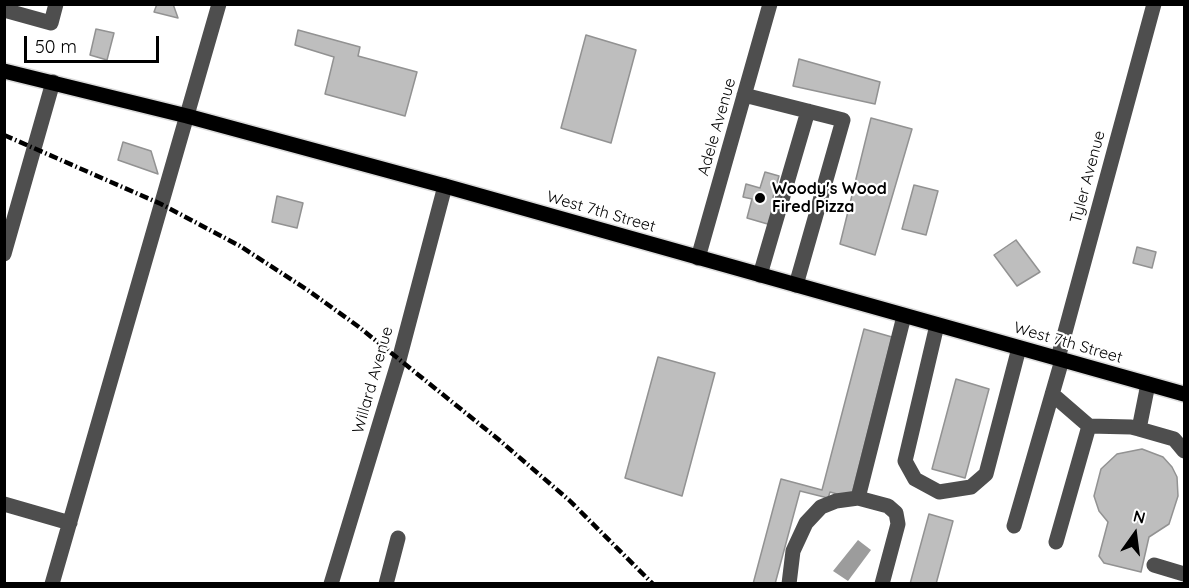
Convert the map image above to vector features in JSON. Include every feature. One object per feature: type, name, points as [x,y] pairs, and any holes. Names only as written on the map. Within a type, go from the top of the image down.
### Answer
[{"type":"main road","name":"West 7th Street","points":[[4,71],[187,116],[445,186],[1185,394]]},
{"type":"street","points":[[4,10],[51,23],[56,4]]},
{"type":"street","points":[[52,584],[219,4]]},
{"type":"street","name":"Adele Avenue","points":[[698,258],[770,4]]},
{"type":"street","name":"Tyler Avenue","points":[[1014,526],[1052,394],[1154,4]]},
{"type":"street","points":[[4,254],[53,82]]},
{"type":"street","points":[[744,95],[843,120],[796,285]]},
{"type":"street","points":[[760,275],[808,111]]},
{"type":"street","name":"Willard Avenue","points":[[331,584],[399,360],[445,186]]},
{"type":"street","points":[[858,498],[904,316]]},
{"type":"street","points":[[937,325],[905,461],[915,479],[939,492],[971,487],[986,474],[1019,348]]},
{"type":"street","points":[[1139,429],[1148,384]]},
{"type":"street","points":[[1052,394],[1089,426],[1139,429],[1174,439],[1185,452]]},
{"type":"street","points":[[1056,542],[1089,426]]},
{"type":"street","points":[[789,584],[793,551],[806,523],[821,507],[836,501],[858,498],[888,506],[896,513],[898,524],[882,584]]},
{"type":"street","points":[[4,504],[70,523]]},
{"type":"street","points":[[386,584],[398,538]]},
{"type":"street","points":[[1154,565],[1185,574]]},
{"type":"shaded area","points":[[858,540],[871,550],[848,581],[833,571]]},
{"type":"building","points":[[157,4],[173,4],[178,18],[154,12]]},
{"type":"building","points":[[96,29],[114,33],[107,60],[90,55]]},
{"type":"building","points":[[298,30],[360,47],[358,56],[417,72],[405,116],[325,94],[334,57],[295,45]]},
{"type":"building","points":[[586,35],[636,50],[611,143],[561,128]]},
{"type":"building","points":[[799,59],[880,82],[875,104],[793,86]]},
{"type":"building","points":[[871,118],[912,129],[875,255],[840,244]]},
{"type":"building","points":[[123,142],[151,151],[158,174],[118,160]]},
{"type":"building","name":"Woody's Wood Fired Pizza","points":[[765,172],[779,176],[773,197],[776,205],[771,225],[747,218],[752,199],[743,197],[746,184],[760,188]]},
{"type":"building","points":[[914,185],[938,191],[926,235],[902,229]]},
{"type":"building","points":[[277,196],[303,203],[297,228],[272,222]]},
{"type":"building","points":[[1016,240],[1040,272],[1017,286],[994,255]]},
{"type":"building","points":[[1137,247],[1156,252],[1152,268],[1133,263]]},
{"type":"building","points":[[864,329],[892,337],[851,498],[830,492],[828,498],[800,491],[775,584],[753,584],[781,479],[822,490]]},
{"type":"building","points":[[658,357],[715,373],[682,496],[625,478]]},
{"type":"building","points":[[956,379],[989,389],[965,478],[932,469]]},
{"type":"building","points":[[1142,449],[1163,457],[1172,467],[1177,477],[1178,496],[1169,524],[1149,537],[1141,572],[1104,563],[1099,556],[1108,522],[1099,511],[1094,496],[1101,469],[1117,454]]},
{"type":"building","points":[[929,514],[953,521],[936,584],[910,584]]},
{"type":"railway","points":[[4,135],[161,204],[240,246],[309,291],[359,327],[498,439],[569,500],[653,584]]},
{"type":"place","name":"Woody's Wood Fired Pizza","points":[[760,198]]}]
